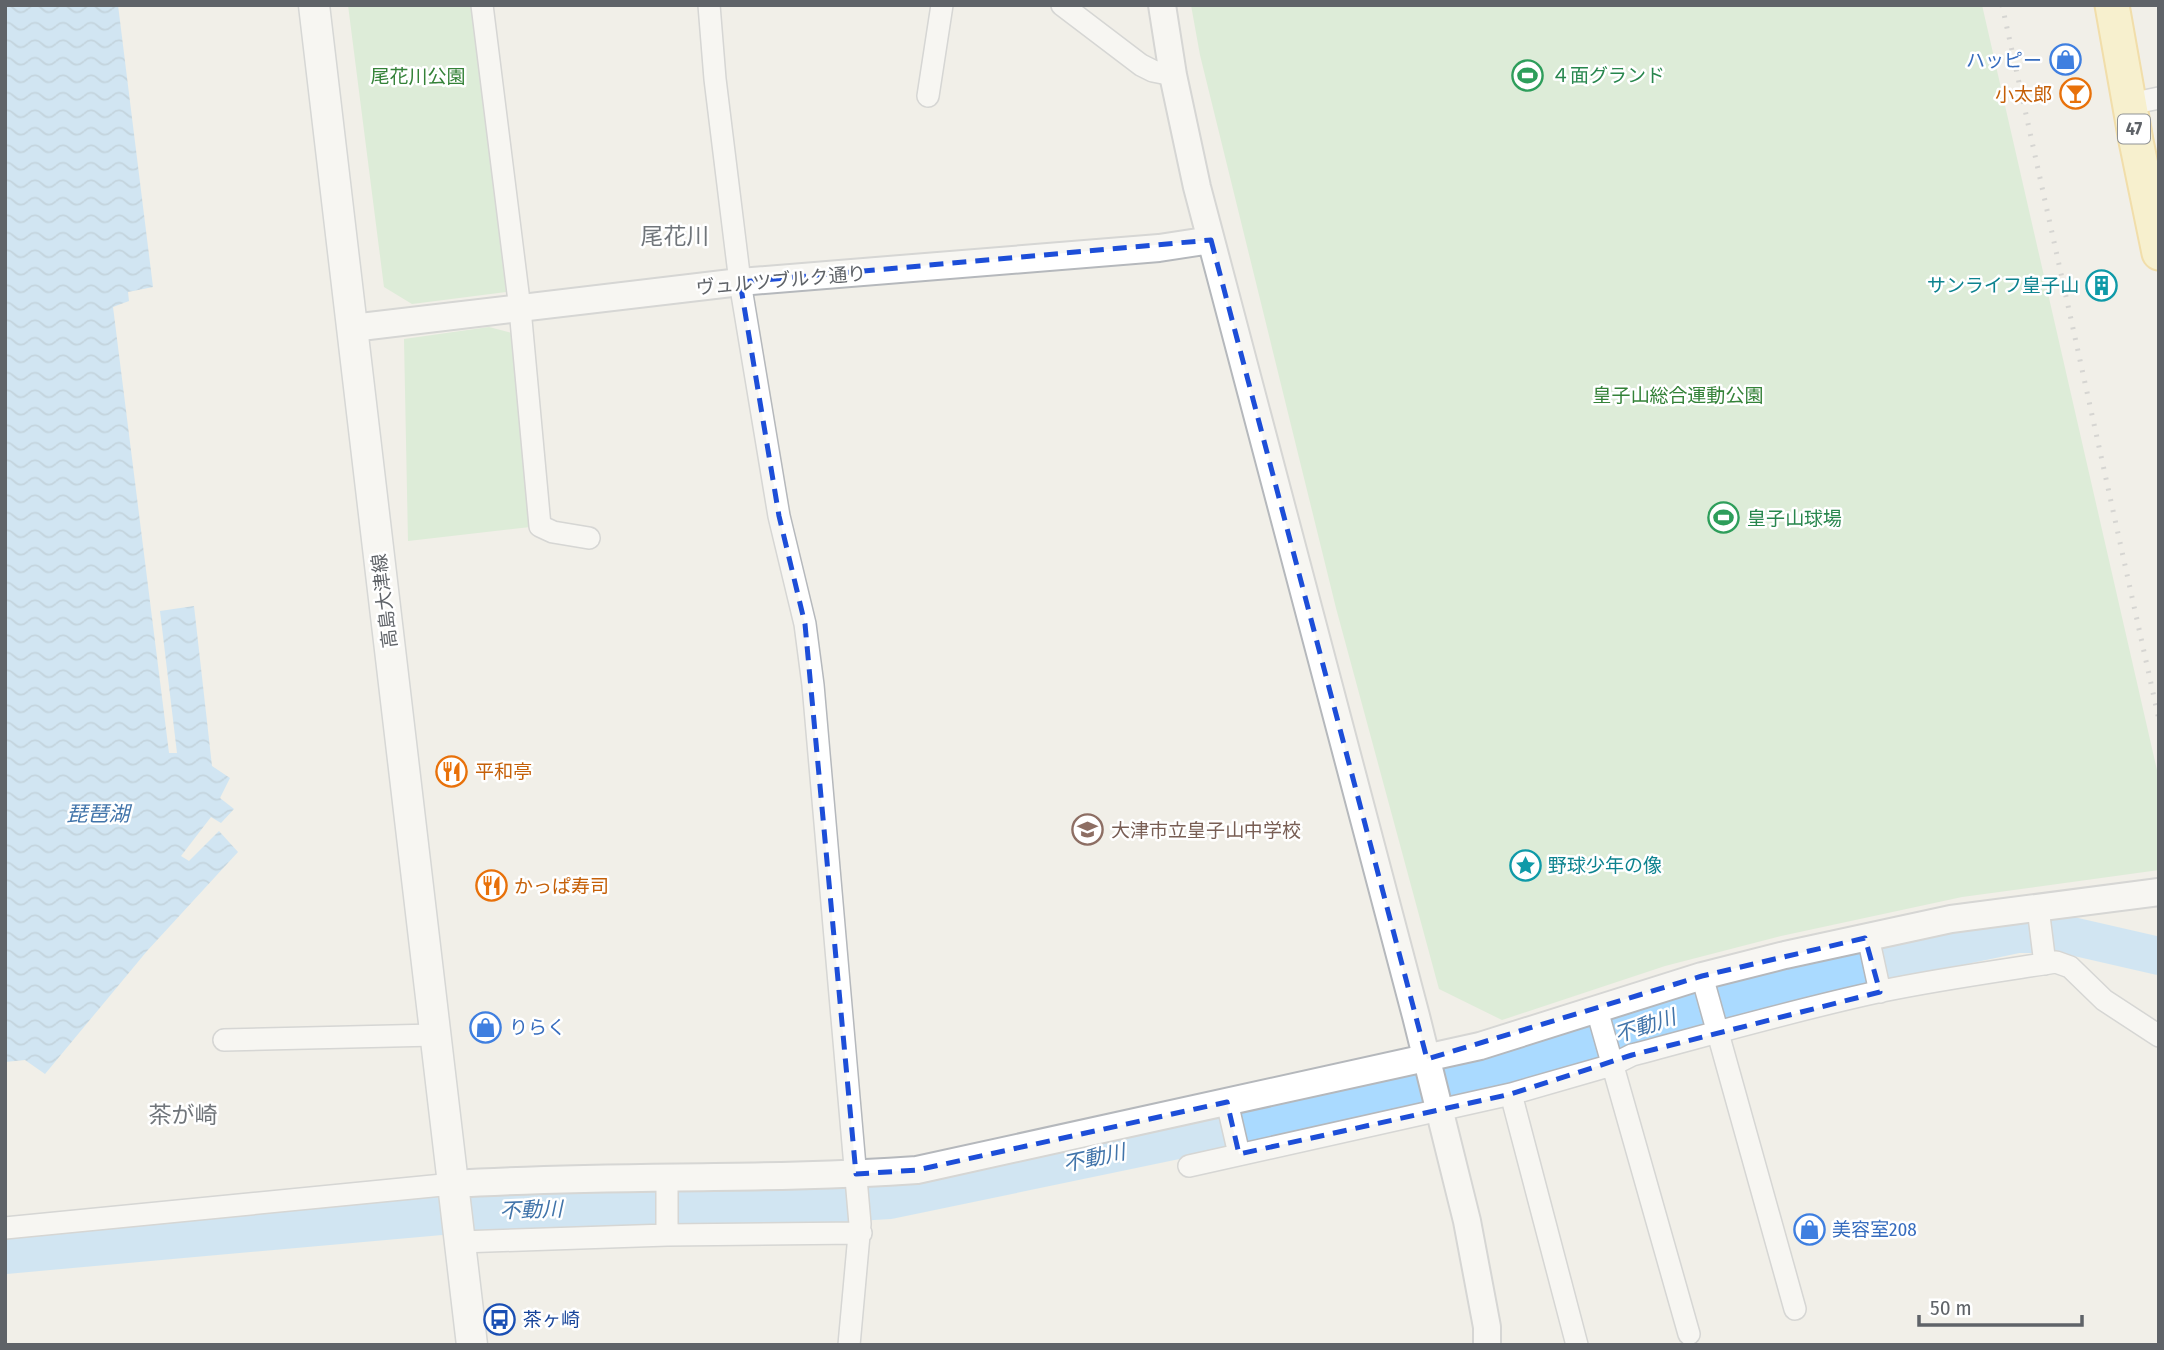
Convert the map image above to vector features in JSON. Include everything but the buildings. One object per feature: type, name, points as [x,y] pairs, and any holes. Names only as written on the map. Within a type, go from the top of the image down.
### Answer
[{"type":"main road","name":"高島大津線","points":[[314,5],[460,1239]]},
{"type":"main road","name":"47","points":[[2112,5],[2144,101],[2159,253]]},
{"type":"main road","points":[[460,1239],[472,1345]]},
{"type":"street","points":[[482,5],[520,309],[540,526],[553,532],[589,538]]},
{"type":"street","points":[[709,5],[715,79],[740,282],[779,516],[805,624],[813,685],[860,1228],[849,1345]]},
{"type":"street","points":[[928,96],[942,5]]},
{"type":"street","points":[[1062,5],[1141,65],[1153,71],[1173,75]]},
{"type":"street","points":[[1162,5],[1173,75],[1197,187],[1467,1221],[1487,1327],[1487,1345]]},
{"type":"street","name":"ヴュルツブルク通り","points":[[352,328],[740,282],[1159,248],[1211,240]]},
{"type":"street","points":[[5,1228],[454,1191],[667,1182],[856,1180],[917,1170],[1227,1102],[1428,1065],[1480,1046],[1702,977],[1785,955],[1951,919],[2159,892]]},
{"type":"street","points":[[2038,908],[2045,963]]},
{"type":"street","points":[[1869,938],[1880,991]]},
{"type":"street","points":[[1189,1166],[1511,1094],[1612,1064],[1632,1055],[1880,991],[2045,963],[2056,962],[2070,967],[2104,1000],[2159,1036]]},
{"type":"street","points":[[1702,977],[1795,1308]]},
{"type":"street","points":[[1597,1011],[1689,1335]]},
{"type":"street","points":[[223,1040],[435,1035]]},
{"type":"street","points":[[1511,1094],[1577,1345]]},
{"type":"street","points":[[1227,1102],[1239,1154]]},
{"type":"street","points":[[667,1182],[667,1231]]},
{"type":"street","points":[[460,1239],[667,1231],[860,1228]]},
{"type":"highlighted area","points":[[1211,240],[1427,1059],[1702,976],[1865,938],[1880,992],[1632,1055],[1511,1094],[1239,1154],[1227,1102],[917,1170],[856,1174],[805,624],[779,516],[740,282]]},
{"type":"green space","name":"尾花川公園","points":[[348,5],[472,5],[506,292],[412,304],[384,287]]},
{"type":"green space","name":"皇子山総合運動公園","points":[[1191,5],[1982,5],[2159,779],[2159,870],[1962,897],[1781,936],[1665,966],[1502,1020],[1439,989],[1336,608],[1200,55]]},
{"type":"green space","points":[[489,327],[512,333],[530,527],[408,541],[404,339]]},
{"type":"water","name":"琵琶湖","points":[[5,5],[118,5],[153,287],[128,292],[129,301],[113,307],[169,753],[177,753],[160,611],[194,606],[212,766],[230,778],[220,798],[234,809],[221,823],[211,817],[181,856],[189,861],[219,831],[238,852],[147,951],[45,1074],[25,1060],[5,1062]]},
{"type":"waterway","name":"不動川","points":[[5,1255],[508,1210],[821,1204],[890,1200],[1489,1075],[1731,999],[1836,972],[2018,934],[2063,934],[2159,956]]},
{"type":"railway","points":[[2002,5],[2159,720]]},
{"type":"place","name":"ハッピー","points":[[2065,60]]},
{"type":"place","name":"４面グランド","points":[[1528,75]]},
{"type":"place","name":"小太郎","points":[[2075,94]]},
{"type":"place","name":"サンライフ皇子山","points":[[2102,285]]},
{"type":"place","name":"皇子山球場","points":[[1724,518]]},
{"type":"place","name":"平和亭","points":[[452,771]]},
{"type":"place","name":"大津市立皇子山中学校","points":[[1088,830]]},
{"type":"place","name":"野球少年の像","points":[[1525,865]]},
{"type":"place","name":"かっぱ寿司","points":[[491,886]]},
{"type":"place","name":"りらく","points":[[486,1027]]},
{"type":"place","name":"美容室208","points":[[1809,1229]]},
{"type":"place","name":"茶ヶ崎","points":[[500,1319]]},
{"type":"district","name":"尾花川","points":[[675,236]]},
{"type":"district","name":"茶が崎","points":[[183,1115]]}]
